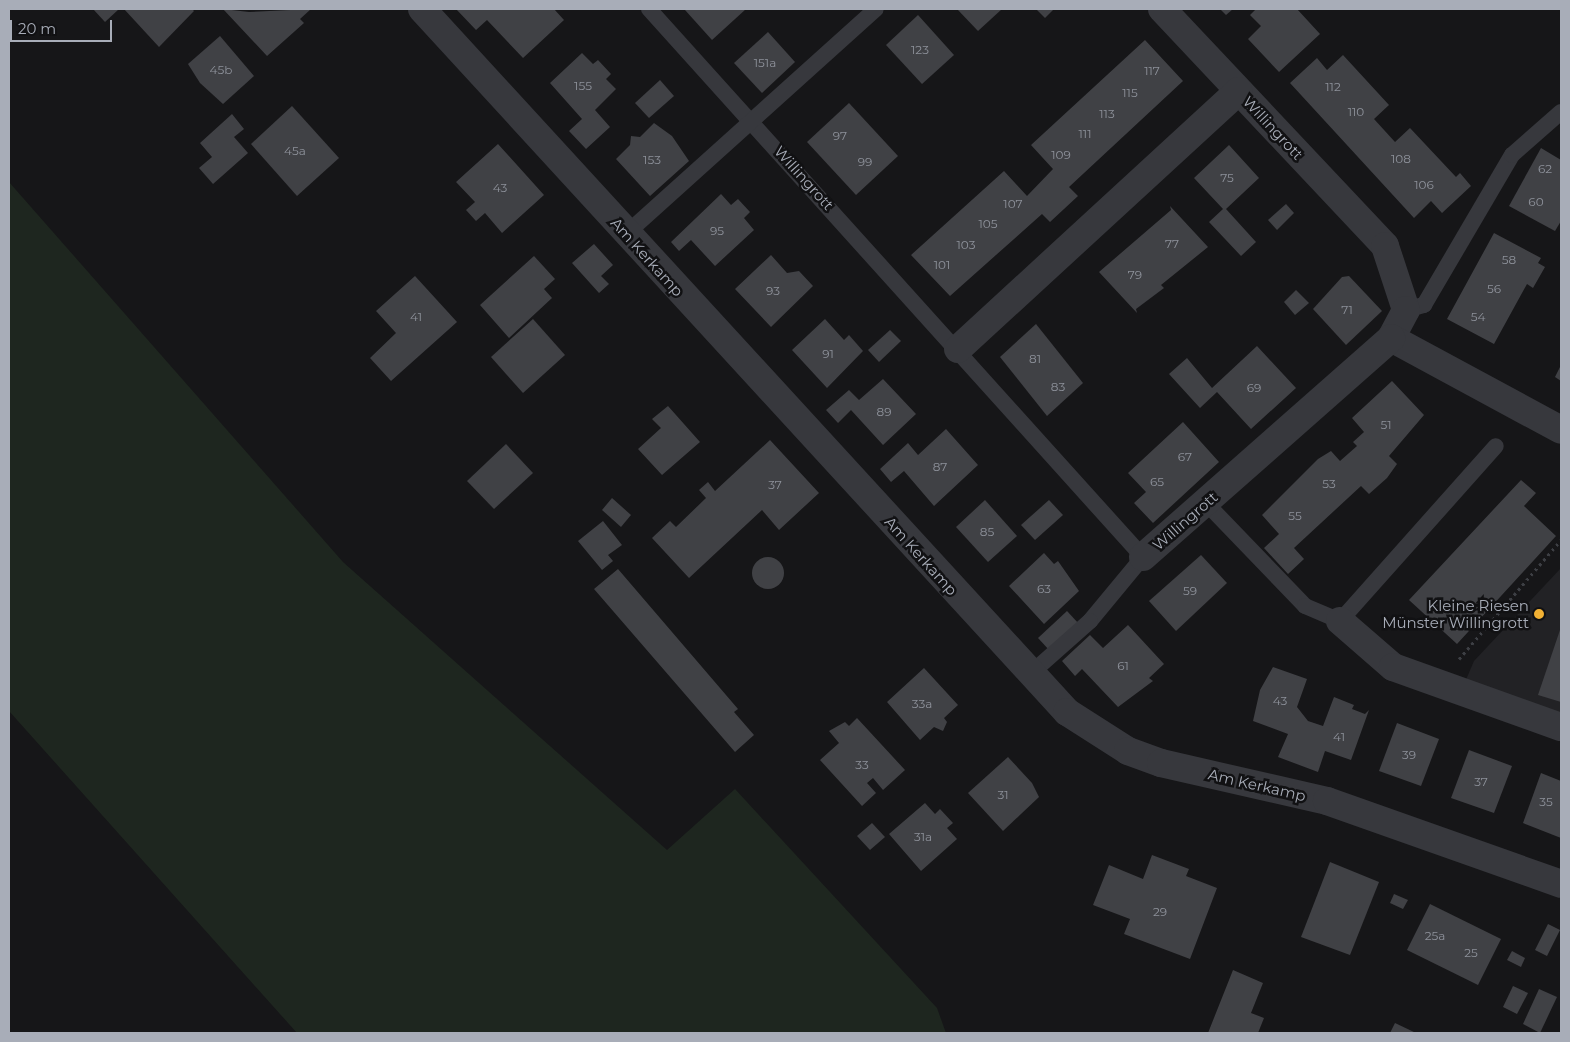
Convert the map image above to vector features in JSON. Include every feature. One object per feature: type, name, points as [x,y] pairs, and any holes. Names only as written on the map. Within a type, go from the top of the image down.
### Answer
[{"type":"street","name":"Am Kerkamp","points":[[422,9],[1029,675],[1067,712],[1128,751],[1161,763],[1327,801],[1561,884]]},
{"type":"street","name":"Willingrott","points":[[1143,557],[1391,338],[1406,310],[1384,246],[1162,9]]},
{"type":"street","name":"Willingrott","points":[[958,348],[1239,91]]},
{"type":"street","points":[[1391,338],[1561,430]]},
{"type":"street","points":[[1340,621],[1392,667],[1561,727]]},
{"type":"lane","name":"Willingrott","points":[[649,9],[958,348],[1143,557]]},
{"type":"lane","points":[[626,234],[754,123],[876,9]]},
{"type":"lane","points":[[1406,310],[1424,305],[1512,155],[1561,112]]},
{"type":"lane","points":[[1206,503],[1305,606],[1340,621],[1496,446]]},
{"type":"lane","points":[[1029,675],[1090,621],[1143,557]]},
{"type":"path","points":[[1450,687],[1462,652],[1561,540]]},
{"type":"shaded area","points":[[9,182],[343,562],[667,850],[735,789],[937,1008],[946,1033],[297,1033],[9,711]]},
{"type":"shaded area","name":"Kleine Riesen Münster Willingrott","points":[[1561,568],[1561,717],[1465,682],[1474,661]]},
{"type":"building","points":[[93,9],[119,9],[105,22]]},
{"type":"building","points":[[124,9],[192,9],[194,11],[159,47]]},
{"type":"building","points":[[223,9],[249,12],[311,9],[300,19],[304,23],[267,56]]},
{"type":"building","points":[[456,9],[554,9],[564,20],[523,58],[487,20],[476,30]]},
{"type":"building","points":[[687,9],[746,9],[712,40],[685,10]]},
{"type":"building","points":[[957,9],[1002,9],[978,31]]},
{"type":"building","points":[[1036,9],[1054,9],[1045,18]]},
{"type":"building","points":[[1220,9],[1233,9],[1226,15]]},
{"type":"building","points":[[1256,9],[1297,9],[1320,34],[1279,72],[1248,39],[1261,26],[1250,15]]},
{"type":"building","points":[[918,15],[954,55],[922,84],[886,45]]},
{"type":"building","points":[[768,32],[795,62],[762,93],[734,63]]},
{"type":"building","points":[[220,36],[254,76],[223,104],[200,83],[188,64]]},
{"type":"building","points":[[1145,40],[1183,81],[1069,187],[1078,196],[1050,222],[1042,214],[950,296],[911,255],[1004,171],[1027,196],[1053,169],[1031,145]]},
{"type":"building","points":[[582,53],[593,64],[598,60],[611,74],[606,79],[616,89],[595,110],[610,127],[586,149],[569,131],[582,119],[550,83]]},
{"type":"building","points":[[1343,55],[1389,105],[1374,119],[1395,142],[1410,128],[1456,177],[1460,173],[1471,186],[1442,213],[1431,201],[1414,218],[1290,83],[1317,58],[1327,70]]},
{"type":"building","points":[[660,80],[674,96],[649,118],[635,103]]},
{"type":"building","points":[[849,103],[898,156],[856,195],[807,142]]},
{"type":"building","points":[[292,106],[339,158],[297,196],[251,144]]},
{"type":"building","points":[[232,114],[244,129],[234,137],[248,153],[213,184],[199,168],[212,157],[200,143]]},
{"type":"building","points":[[654,123],[672,136],[689,161],[650,196],[616,159],[630,145],[631,136],[640,137]]},
{"type":"building","points":[[498,144],[544,195],[502,233],[485,213],[476,221],[466,210],[475,202],[456,182]]},
{"type":"building","points":[[1229,145],[1259,178],[1226,209],[1256,242],[1241,256],[1209,222],[1223,209],[1194,178]]},
{"type":"building","points":[[1541,148],[1561,160],[1561,221],[1555,231],[1509,206]]},
{"type":"building","points":[[721,194],[731,205],[738,199],[750,212],[744,218],[754,230],[715,266],[691,240],[679,251],[671,242]]},
{"type":"building","points":[[1286,204],[1294,213],[1277,230],[1268,220]]},
{"type":"building","points":[[1170,206],[1208,247],[1161,285],[1164,288],[1136,309],[1137,313],[1099,272],[1171,210]]},
{"type":"building","points":[[1494,233],[1541,258],[1538,263],[1545,267],[1533,288],[1527,284],[1494,344],[1447,319]]},
{"type":"building","points":[[594,244],[613,265],[601,276],[609,284],[599,293],[572,263]]},
{"type":"building","points":[[771,255],[787,273],[799,271],[813,286],[771,327],[735,289]]},
{"type":"building","points":[[534,256],[555,279],[544,289],[552,298],[509,338],[480,305]]},
{"type":"building","points":[[415,276],[457,322],[391,381],[370,358],[396,333],[376,311]]},
{"type":"building","points":[[1349,276],[1382,311],[1346,345],[1313,309],[1342,277]]},
{"type":"building","points":[[1296,290],[1309,303],[1295,315],[1284,302]]},
{"type":"building","points":[[533,319],[565,355],[523,393],[491,357]]},
{"type":"building","points":[[825,319],[844,340],[849,335],[863,351],[827,388],[792,350]]},
{"type":"building","points":[[1036,324],[1083,383],[1047,416],[1000,357]]},
{"type":"building","points":[[890,330],[901,341],[879,362],[868,350]]},
{"type":"building","points":[[1257,346],[1296,388],[1251,429],[1217,392],[1200,408],[1169,374],[1187,358],[1212,388]]},
{"type":"building","points":[[1561,365],[1561,381],[1555,377]]},
{"type":"building","points":[[883,379],[916,414],[883,445],[851,410],[838,423],[826,410],[849,390],[859,400]]},
{"type":"building","points":[[1392,381],[1424,415],[1389,456],[1397,464],[1387,478],[1369,494],[1361,486],[1294,548],[1304,559],[1288,574],[1264,548],[1279,534],[1262,515],[1318,459],[1331,451],[1340,461],[1357,446],[1353,442],[1364,432],[1352,418]]},
{"type":"building","points":[[668,406],[700,442],[662,475],[638,449],[661,428],[652,419]]},
{"type":"building","points":[[1183,422],[1219,462],[1153,523],[1134,503],[1146,492],[1128,473]]},
{"type":"building","points":[[946,429],[978,465],[934,506],[904,471],[891,482],[880,469],[908,443],[918,455]]},
{"type":"building","points":[[770,440],[819,493],[779,530],[762,510],[689,578],[652,538],[670,521],[676,527],[706,498],[699,490],[708,482],[715,491]]},
{"type":"building","points":[[506,444],[533,473],[494,509],[467,481]]},
{"type":"building","points":[[1521,480],[1536,493],[1524,506],[1556,536],[1457,644],[1409,600]]},
{"type":"building","points":[[612,498],[631,515],[621,527],[602,510]]},
{"type":"building","points":[[985,500],[1017,536],[988,562],[956,527]]},
{"type":"building","points":[[1049,500],[1063,515],[1035,540],[1021,525]]},
{"type":"building","points":[[603,521],[622,545],[608,555],[613,561],[602,570],[578,541]]},
{"type":"building","points":[[1044,553],[1054,564],[1058,561],[1079,591],[1044,624],[1009,586]]},
{"type":"building","points":[[1201,555],[1227,583],[1176,631],[1149,601]]},
{"type":"building","points":[[768,557],[774,558],[779,562],[783,567],[783,579],[779,584],[774,588],[768,589],[762,588],[757,584],[753,579],[752,573],[753,567],[757,562],[762,558]]},
{"type":"building","points":[[618,569],[738,709],[734,712],[754,735],[735,752],[594,589]]},
{"type":"building","points":[[1067,611],[1079,624],[1050,651],[1038,638]]},
{"type":"building","points":[[1128,625],[1164,664],[1149,678],[1153,681],[1118,707],[1082,669],[1075,676],[1062,661],[1090,635],[1103,648]]},
{"type":"building","points":[[1561,627],[1561,702],[1538,695]]},
{"type":"building","points":[[1273,667],[1307,679],[1297,707],[1308,721],[1323,726],[1334,697],[1354,705],[1352,709],[1365,714],[1369,710],[1351,760],[1325,751],[1318,772],[1278,757],[1288,734],[1253,721],[1260,690]]},
{"type":"building","points":[[924,668],[958,705],[944,718],[947,722],[943,731],[934,727],[920,740],[887,702]]},
{"type":"building","points":[[857,718],[905,770],[883,790],[873,778],[867,783],[876,793],[862,806],[820,760],[839,743],[829,731],[845,722],[849,726]]},
{"type":"building","points":[[1397,723],[1439,739],[1421,786],[1379,771]]},
{"type":"building","points":[[1469,750],[1512,766],[1494,813],[1451,798]]},
{"type":"building","points":[[1008,757],[1032,783],[1039,797],[1003,831],[968,793]]},
{"type":"building","points":[[1541,773],[1561,781],[1561,838],[1523,823]]},
{"type":"building","points":[[925,803],[935,814],[940,809],[953,823],[947,828],[957,839],[921,871],[889,834]]},
{"type":"building","points":[[872,823],[885,837],[870,850],[857,836]]},
{"type":"building","points":[[1152,855],[1189,869],[1186,876],[1217,888],[1190,959],[1124,934],[1130,919],[1093,905],[1109,865],[1143,879]]},
{"type":"building","points":[[1330,862],[1379,882],[1350,955],[1301,937]]},
{"type":"building","points":[[1394,894],[1408,900],[1403,909],[1390,903]]},
{"type":"building","points":[[1430,904],[1501,939],[1478,985],[1407,950]]},
{"type":"building","points":[[1548,924],[1560,930],[1547,956],[1535,950]]},
{"type":"building","points":[[1512,951],[1525,958],[1521,967],[1507,960]]},
{"type":"building","points":[[1233,970],[1263,983],[1251,1013],[1264,1018],[1258,1033],[1208,1033]]},
{"type":"building","points":[[1513,986],[1528,993],[1517,1014],[1503,1007]]},
{"type":"building","points":[[1539,989],[1557,997],[1540,1033],[1523,1024]]},
{"type":"building","points":[[1395,1023],[1416,1033],[1390,1033]]},
{"type":"place","name":"Kleine Riesen Münster Willingrott","points":[[1539,614]]}]
